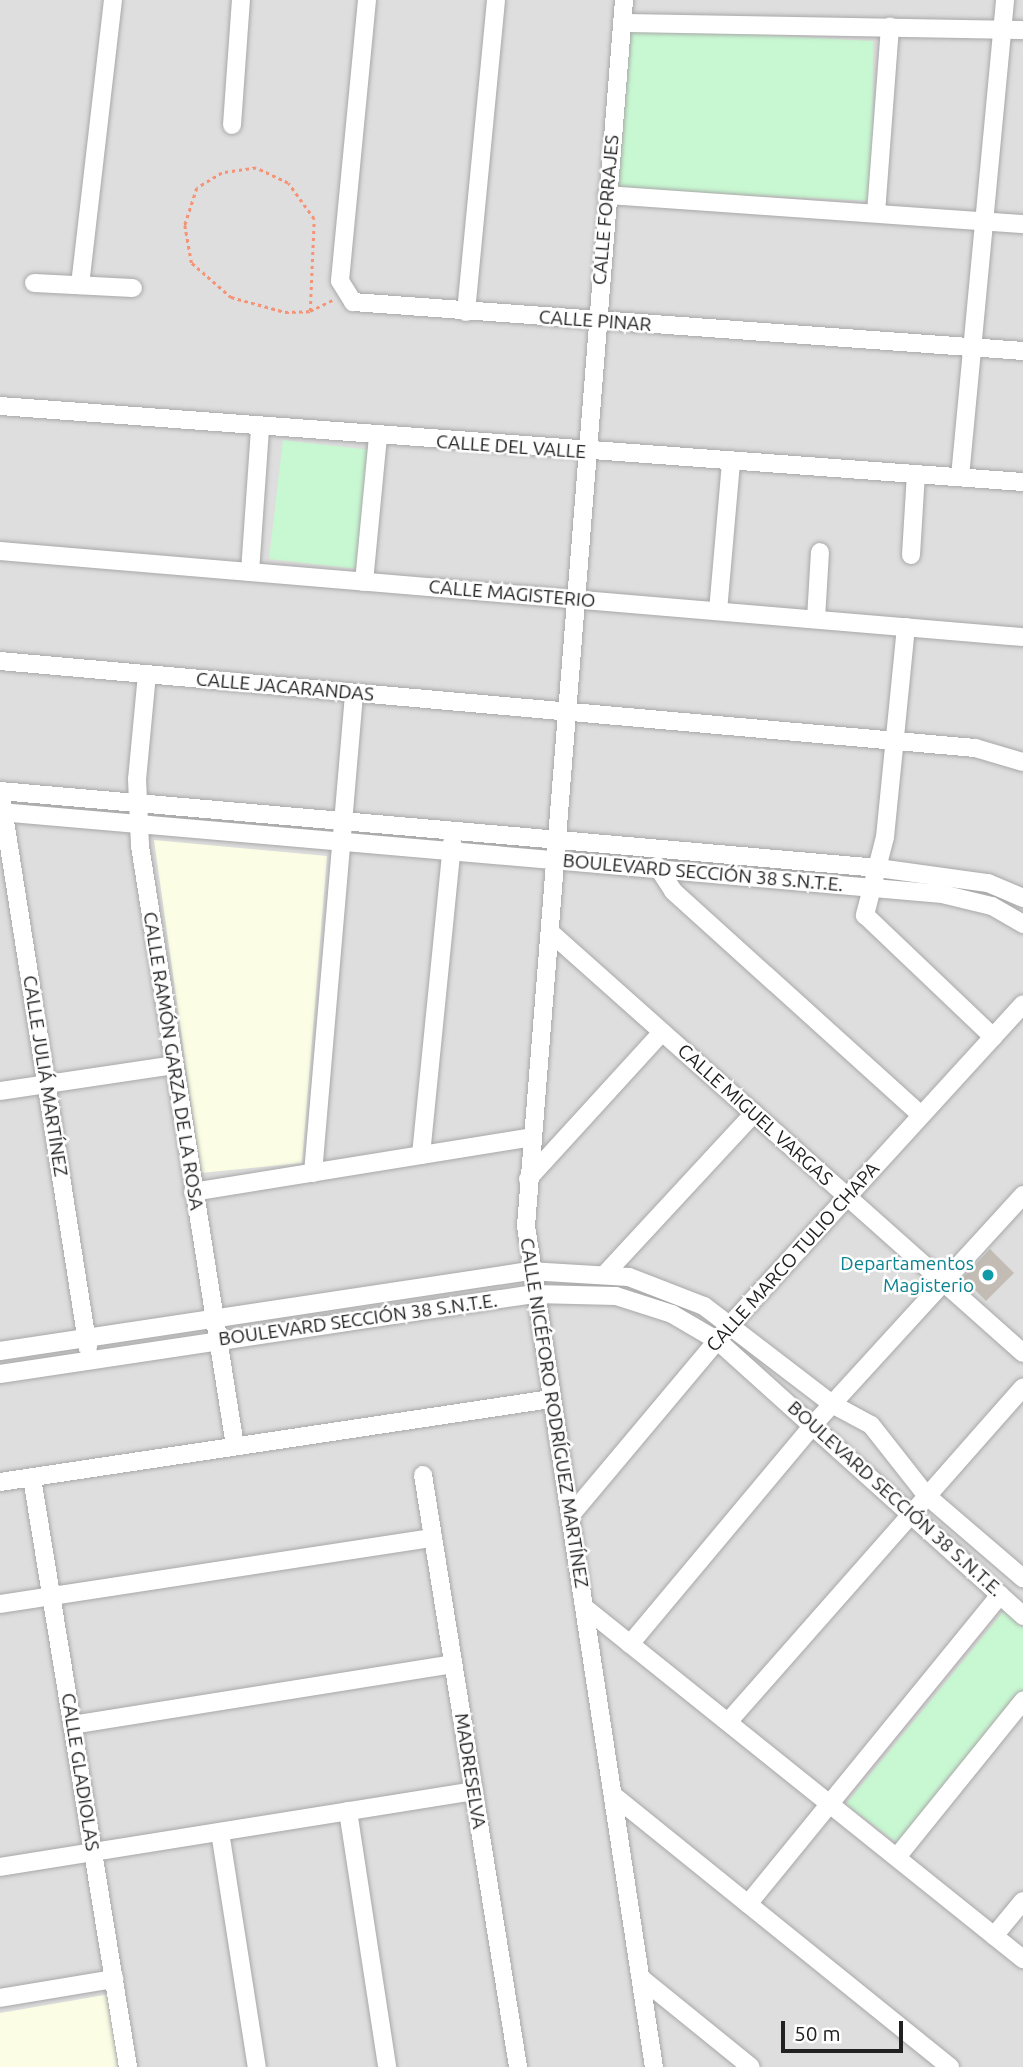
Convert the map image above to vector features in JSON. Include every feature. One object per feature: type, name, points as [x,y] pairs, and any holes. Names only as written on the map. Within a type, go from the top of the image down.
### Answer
[{"type":"street","points":[[80,285],[113,0]]},
{"type":"street","points":[[232,125],[241,0]]},
{"type":"street","points":[[342,292],[367,0]]},
{"type":"street","points":[[466,312],[496,0]]},
{"type":"street","name":"CALLE FORRAJES","points":[[569,714],[596,321],[624,0]]},
{"type":"street","points":[[960,477],[1005,0]]},
{"type":"street","points":[[622,23],[1023,30]]},
{"type":"street","points":[[876,213],[890,27]]},
{"type":"street","points":[[607,195],[1023,224]]},
{"type":"street","points":[[34,283],[133,288]]},
{"type":"street","name":"CALLE PINAR","points":[[342,292],[360,304],[1023,351]]},
{"type":"street","name":"CALLE DEL VALLE","points":[[0,406],[377,437],[1023,482]]},
{"type":"street","points":[[250,572],[260,428]]},
{"type":"street","points":[[364,582],[377,437]]},
{"type":"street","points":[[718,611],[731,462]]},
{"type":"street","points":[[911,555],[916,474]]},
{"type":"street","name":"CALLE MAGISTERIO","points":[[0,551],[1023,637]]},
{"type":"street","points":[[816,619],[820,552]]},
{"type":"street","points":[[906,626],[895,741],[878,868],[864,907],[869,922],[993,1037]]},
{"type":"street","name":"CALLE JACARANDAS","points":[[0,662],[975,748],[1023,762]]},
{"type":"street","name":"CALLE RAMÓN GARZA DE LA ROSA","points":[[147,674],[136,804],[138,824],[173,1065],[235,1446]]},
{"type":"street","points":[[313,1173],[354,694]]},
{"type":"street","name":"CALLE NICÉFORO RODRÍGUEZ MARTÍNEZ","points":[[569,714],[528,1180],[529,1271],[584,1607],[654,2067]]},
{"type":"street","name":"BOULEVARD SECCIÓN 38 S.N.T.E.","points":[[0,792],[878,868],[988,883],[1023,898]]},
{"type":"street","name":"CALLE JULIÁ MARTÍNEZ","points":[[0,792],[90,1359]]},
{"type":"street","name":"BOULEVARD SECCIÓN 38 S.N.T.E.","points":[[2,812],[660,872],[871,887],[977,900],[1023,924]]},
{"type":"street","points":[[421,1155],[453,831]]},
{"type":"street","points":[[650,850],[673,891],[921,1115]]},
{"type":"street","name":"CALLE MIGUEL VARGAS","points":[[550,932],[1023,1353]]},
{"type":"street","name":"CALLE MARCO TULIO CHAPA","points":[[569,1516],[731,1324],[1023,1004]]},
{"type":"street","points":[[528,1180],[662,1032]]},
{"type":"street","points":[[0,1091],[173,1065]]},
{"type":"street","points":[[606,1273],[754,1114]]},
{"type":"street","points":[[193,1192],[533,1137]]},
{"type":"street","points":[[630,1644],[814,1424],[1020,1203]]},
{"type":"street","name":"BOULEVARD SECCIÓN 38 S.N.T.E.","points":[[0,1351],[529,1271],[606,1273],[677,1293],[731,1324],[832,1404],[887,1438],[926,1495],[1023,1578]]},
{"type":"street","name":"BOULEVARD SECCIÓN 38 S.N.T.E.","points":[[0,1374],[534,1294],[615,1296],[672,1314],[718,1341],[814,1424],[1023,1616]]},
{"type":"street","points":[[728,1722],[1023,1387]]},
{"type":"street","points":[[0,1482],[551,1399]]},
{"type":"street","name":"MADRESELVA","points":[[423,1475],[518,2067]]},
{"type":"street","name":"CALLE GLADIOLAS","points":[[32,1478],[128,2067]]},
{"type":"street","points":[[0,1604],[433,1538]]},
{"type":"street","points":[[748,1904],[1000,1595]]},
{"type":"street","points":[[584,1607],[1023,1959]]},
{"type":"street","points":[[72,1725],[453,1664]]},
{"type":"street","points":[[897,1857],[1023,1701]]},
{"type":"street","points":[[0,1867],[474,1791]]},
{"type":"street","points":[[612,1795],[950,2067]]},
{"type":"street","points":[[348,1811],[387,2067]]},
{"type":"street","points":[[220,1832],[257,2067]]},
{"type":"street","points":[[994,1936],[1023,1901]]},
{"type":"street","points":[[640,1978],[751,2067]]},
{"type":"street","points":[[0,1998],[114,1979]]},
{"type":"path","points":[[310,311],[314,219],[288,183],[256,168],[222,173],[197,188],[184,225],[192,263],[230,297],[285,312],[310,311],[342,292]]},
{"type":"shaded area","points":[[0,0],[1023,0],[1023,2067],[0,2067]]},
{"type":"shaded area","points":[[154,840],[327,856],[302,1163],[201,1173]]},
{"type":"shaded area","points":[[110,1994],[120,2067],[0,2067],[0,2013]]},
{"type":"green space","points":[[629,28],[873,41],[872,201],[616,189]]},
{"type":"green space","points":[[283,440],[371,450],[357,569],[269,559]]},
{"type":"green space","points":[[1004,1611],[1023,1628],[1023,1690],[900,1845],[846,1804]]},
{"type":"building","name":"Departamentos Magisterio","points":[[990,1249],[1014,1273],[986,1301],[963,1278]]},
{"type":"place","name":"Departamentos Magisterio","points":[[988,1275]]}]
